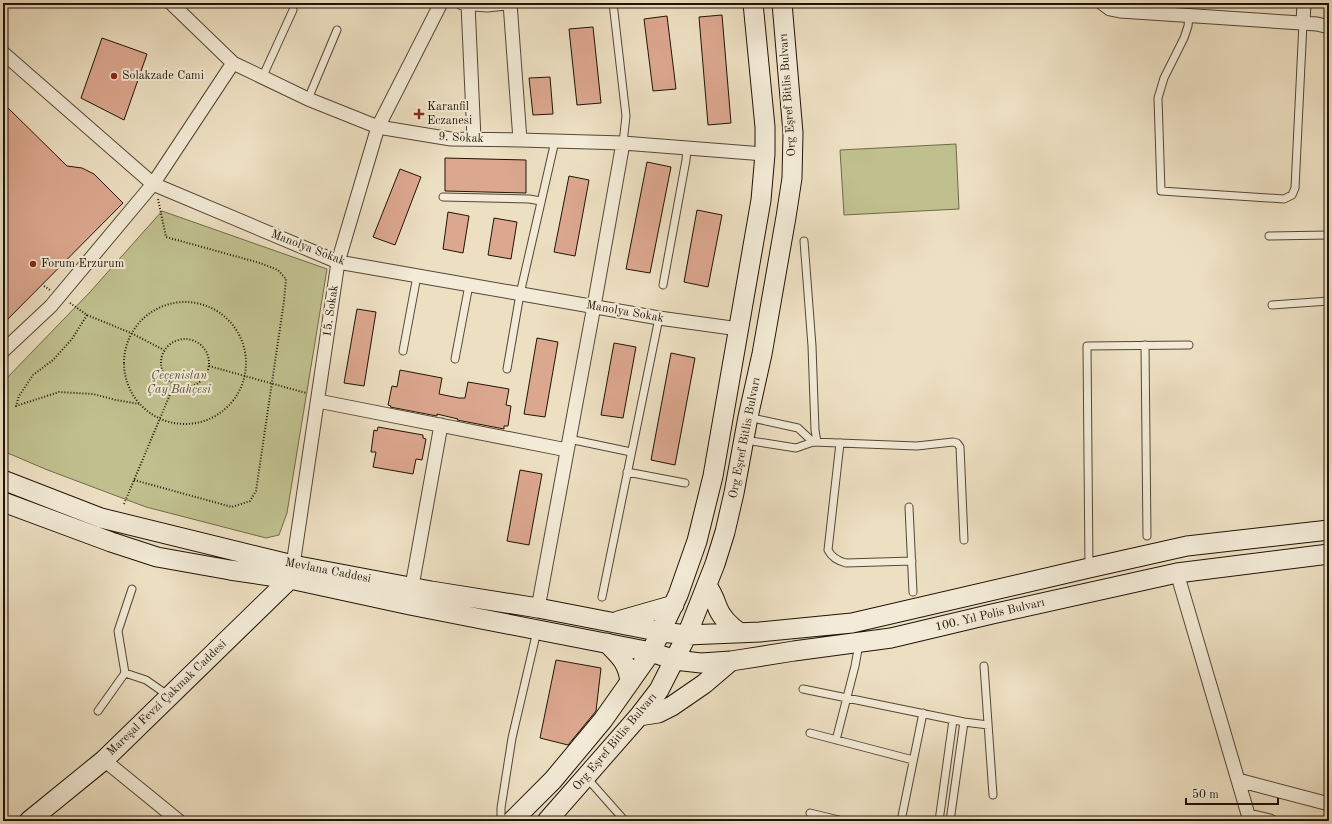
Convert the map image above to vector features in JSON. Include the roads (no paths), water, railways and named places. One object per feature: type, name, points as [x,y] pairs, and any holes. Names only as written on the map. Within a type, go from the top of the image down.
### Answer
[{"type":"main road","points":[[512,821],[553,780],[603,720],[652,652],[674,605],[697,541],[713,476],[761,200],[765,154],[765,127],[753,3]]},
{"type":"main road","name":"Org Eşref Bitlis Bulvarı","points":[[547,821],[639,716],[659,690],[687,635],[707,586],[725,532],[771,309],[792,178],[793,133],[782,3]]},
{"type":"main road","name":"Mevlana Caddesi","points":[[3,480],[101,518],[416,606],[652,652]]},
{"type":"main road","name":"Mevlana Caddesi","points":[[3,502],[111,542],[157,557],[230,570],[291,572],[412,586],[662,632],[687,635],[740,633],[852,624],[1187,546],[1329,530]]},
{"type":"main road","name":"100. Yıl Polis Bulvarı","points":[[652,652],[675,660],[701,663],[731,661],[794,650],[891,638],[1177,573],[1329,554]]},
{"type":"main road","name":"Mareşal Fevzi Çakmak Caddesi","points":[[29,821],[104,760],[291,572]]},
{"type":"main road","points":[[707,586],[712,592],[717,607],[724,619],[740,633]]},
{"type":"main road","points":[[612,623],[674,605]]},
{"type":"main road","points":[[607,643],[623,659],[628,670],[630,682]]},
{"type":"main road","points":[[639,716],[658,713],[672,706],[704,684],[731,661]]},
{"type":"street","name":"9. Sokak","points":[[171,3],[233,63],[308,99],[378,127],[451,139],[623,143],[765,154]]},
{"type":"street","name":"15. Sokak","points":[[291,572],[338,262],[378,127],[441,3]]},
{"type":"street","points":[[474,140],[465,4],[487,5],[506,3]]},
{"type":"street","points":[[510,3],[520,140]]},
{"type":"street","points":[[1102,3],[1110,9],[1120,11],[1317,24],[1329,27]]},
{"type":"street","points":[[1303,23],[1304,3]]},
{"type":"street","name":"Manolya Sokak","points":[[3,53],[156,185],[338,262],[659,318],[739,329]]},
{"type":"street","points":[[3,351],[51,306],[156,185],[233,63]]},
{"type":"street","points":[[538,608],[623,143]]},
{"type":"street","points":[[318,398],[441,424],[568,445]]},
{"type":"street","points":[[412,586],[441,424]]},
{"type":"street","points":[[1177,573],[1249,819],[1270,821]]},
{"type":"street","points":[[104,760],[179,821]]},
{"type":"street","points":[[1238,780],[1329,804]]},
{"type":"lane","points":[[613,3],[626,116],[623,143]]},
{"type":"lane","points":[[262,78],[293,10]]},
{"type":"lane","points":[[1189,16],[1188,26],[1184,38],[1164,78],[1158,98],[1161,191],[1284,199],[1292,195],[1295,188],[1303,23]]},
{"type":"lane","points":[[308,99],[337,30]]},
{"type":"lane","points":[[506,369],[520,294],[555,141]]},
{"type":"lane","points":[[663,285],[687,148]]},
{"type":"lane","points":[[443,197],[529,199],[541,201]]},
{"type":"lane","points":[[1269,236],[1329,235]]},
{"type":"lane","points":[[804,241],[812,346],[815,442]]},
{"type":"lane","points":[[403,351],[417,276]]},
{"type":"lane","points":[[455,359],[469,285]]},
{"type":"lane","points":[[1272,305],[1329,301]]},
{"type":"lane","points":[[602,597],[659,318]]},
{"type":"lane","points":[[1145,345],[1147,536]]},
{"type":"lane","points":[[1088,568],[1087,346],[1189,345]]},
{"type":"lane","points":[[748,417],[798,428],[815,442]]},
{"type":"lane","points":[[744,440],[796,448],[815,442],[917,446],[953,442],[960,447],[964,540]]},
{"type":"lane","points":[[840,443],[828,550],[834,559],[846,563],[912,561]]},
{"type":"lane","points":[[568,445],[631,452]]},
{"type":"lane","points":[[627,472],[685,483]]},
{"type":"lane","points":[[909,506],[913,592]]},
{"type":"lane","points":[[98,711],[125,673],[118,631],[132,589]]},
{"type":"lane","points":[[500,821],[512,738],[538,629]]},
{"type":"lane","points":[[836,740],[855,666],[859,642]]},
{"type":"lane","points":[[984,666],[993,795]]},
{"type":"lane","points":[[125,673],[146,680],[169,696]]},
{"type":"lane","points":[[803,689],[953,720],[988,725]]},
{"type":"lane","points":[[901,821],[923,713]]},
{"type":"lane","points":[[939,821],[953,720]]},
{"type":"lane","points":[[950,821],[964,722]]},
{"type":"lane","points":[[810,733],[913,760]]},
{"type":"lane","points":[[586,777],[625,821]]},
{"type":"lane","points":[[810,813],[843,821]]},
{"type":"place","name":"Solakzade Cami","points":[[114,76]]},
{"type":"place","name":"Karanfil Eczanesi","points":[[419,114]]},
{"type":"place","name":"Forum Erzurum","points":[[33,264]]},
{"type":"park label","name":"Çeçenistan Çay Bahçesi","points":[[179,383]]}]
